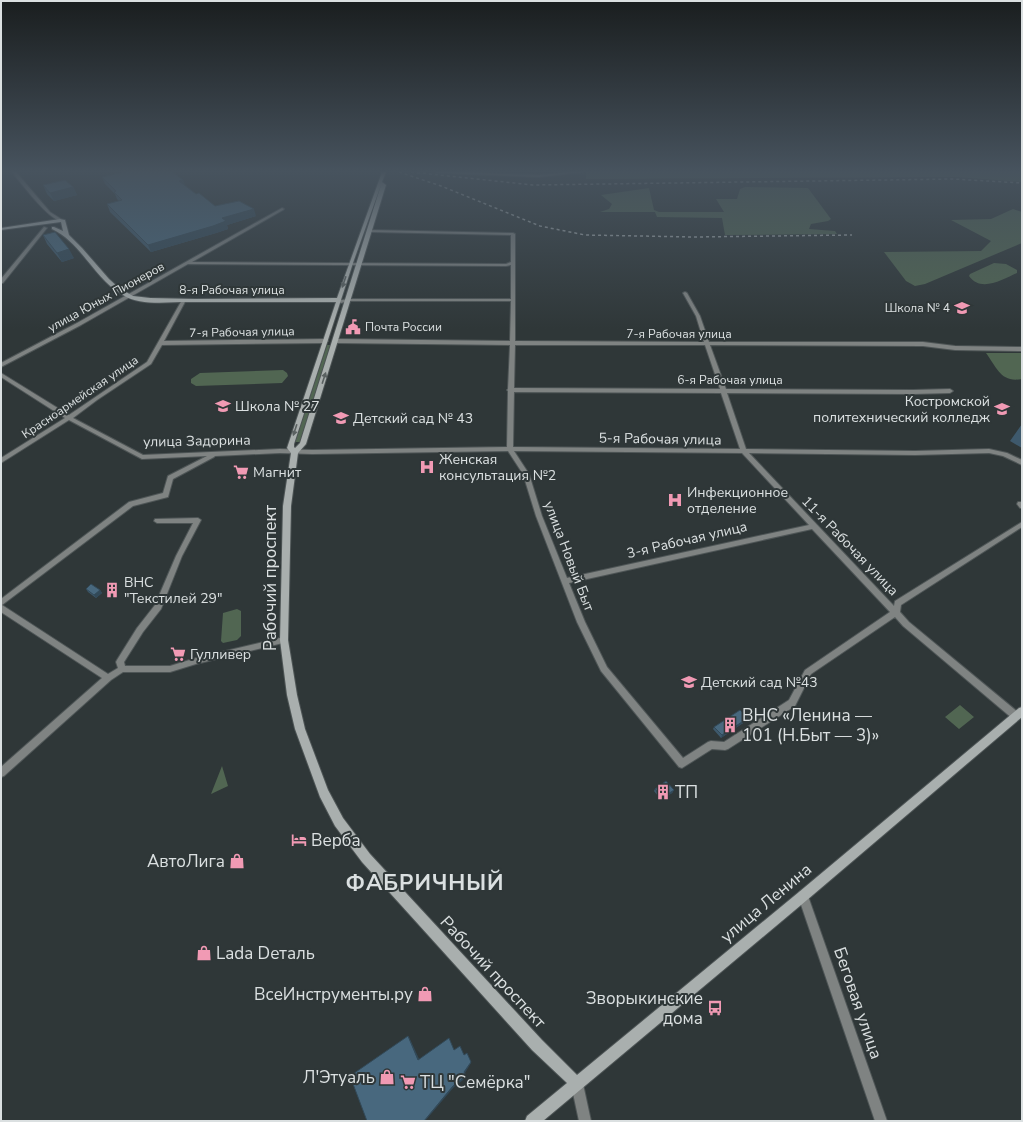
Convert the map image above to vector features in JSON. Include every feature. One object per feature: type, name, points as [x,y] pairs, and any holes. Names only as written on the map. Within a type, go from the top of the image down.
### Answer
[{"type":"street","points":[[54,228],[58,224]]},
{"type":"street","points":[[62,224],[66,235]]},
{"type":"street","name":"улица Юных Пионеров","points":[[1,365],[79,324],[257,224]]},
{"type":"street","name":"Рабочий проспект","points":[[295,452],[290,446],[364,224]]},
{"type":"street","name":"Рабочий проспект","points":[[373,224],[303,444],[301,448],[295,452],[288,499],[284,640],[292,695],[300,729],[324,793],[342,828],[376,870],[537,1045],[577,1084]]},
{"type":"street","points":[[1,229],[22,225],[45,225],[59,229],[115,288],[127,296]]},
{"type":"street","points":[[1,282],[45,225]]},
{"type":"street","points":[[371,231],[512,234],[513,300],[510,449]]},
{"type":"street","points":[[188,263],[506,265],[513,263]]},
{"type":"street","name":"11-я Рабочая улица","points":[[685,293],[698,316],[744,452],[906,624],[1019,713]]},
{"type":"street","name":"8-я Рабочая улица","points":[[127,296],[184,300],[338,299]]},
{"type":"street","points":[[338,299],[345,302],[349,298],[513,300]]},
{"type":"street","name":"Красноармейская улица","points":[[1,462],[147,365],[184,300]]},
{"type":"street","name":"7-я Рабочая улица","points":[[160,344],[325,341]]},
{"type":"street","name":"7-я Рабочая улица","points":[[336,341],[511,344],[923,344],[955,348],[1022,349]]},
{"type":"street","name":"улица Задорина","points":[[1,375],[69,418],[142,457],[280,451],[295,452]]},
{"type":"street","name":"6-я Рабочая улица","points":[[510,390],[950,391]]},
{"type":"street","name":"5-я Рабочая улица","points":[[295,452],[510,449],[744,452],[915,452],[989,450],[1004,454],[1022,463]]},
{"type":"street","name":"улица Новый Быт","points":[[510,449],[526,474],[539,516],[581,622],[604,669],[682,764],[710,745],[726,746],[792,703],[808,672],[896,612]]},
{"type":"street","points":[[1,604],[131,504],[166,495],[170,478],[213,455]]},
{"type":"street","points":[[122,669],[120,662],[140,630],[158,607],[179,556],[198,520],[157,521]]},
{"type":"street","points":[[896,612],[898,603],[1022,524]]},
{"type":"street","name":"3-я Рабочая улица","points":[[566,581],[814,526]]},
{"type":"street","points":[[3,613],[108,678]]},
{"type":"street","points":[[1,772],[108,678],[122,669],[170,669],[196,661],[284,640]]},
{"type":"street","name":"улица Ленина","points":[[532,1121],[803,896],[1019,713]]},
{"type":"street","name":"Беговая улица","points":[[803,896],[881,1121]]},
{"type":"street","points":[[577,1084],[585,1121]]},
{"type":"green space","points":[[723,224],[811,224],[809,229],[835,231],[837,234],[725,235]]},
{"type":"green space","points":[[959,224],[1022,224],[1022,243],[925,284],[915,286],[906,281],[884,252],[981,251],[991,241]]},
{"type":"green space","points":[[994,263],[1006,264],[1017,270],[1017,273],[999,281],[986,284],[980,284],[969,276],[970,274]]},
{"type":"green space","points":[[327,345],[331,345],[300,442],[295,442]]},
{"type":"green space","points":[[986,353],[1022,353],[1022,379],[1009,379],[1004,376],[1000,373]]},
{"type":"green space","points":[[283,370],[288,376],[282,383],[196,386],[191,383],[191,379],[200,373]]},
{"type":"green space","points":[[237,609],[241,611],[241,636],[237,640],[223,643],[221,641],[223,613]]},
{"type":"green space","points":[[960,705],[974,717],[959,729],[945,717]]},
{"type":"green space","points":[[222,766],[228,786],[211,794]]},
{"type":"building","points":[[127,224],[217,224],[213,226],[148,245]]},
{"type":"building","points":[[55,232],[69,249],[57,253],[43,235]]},
{"type":"building","points":[[91,584],[100,590],[94,595],[86,589]]},
{"type":"building","name":"ВНС «Ленина — 101 (Н.Быт — 3)»","points":[[740,710],[748,718],[722,735],[714,727]]},
{"type":"building","name":"ТП","points":[[666,781],[674,790],[662,798],[655,789]]},
{"type":"building","name":"ТЦ \"Семёрка\"","points":[[408,1036],[418,1060],[449,1038],[454,1050],[460,1046],[464,1055],[467,1053],[471,1062],[464,1072],[466,1076],[453,1086],[424,1121],[367,1121],[350,1076]]},
{"type":"railway","points":[[536,224],[585,235],[694,237],[852,235]]},
{"type":"place","name":"Школа № 4","points":[[962,308]]},
{"type":"place","name":"Почта России","points":[[353,327]]},
{"type":"place","name":"Школа № 27","points":[[223,406]]},
{"type":"place","name":"Костромской политехнический колледж","points":[[1002,409]]},
{"type":"place","name":"Детский сад № 43","points":[[341,418]]},
{"type":"place","name":"Женская консультация №2","points":[[427,467]]},
{"type":"place","name":"Магнит","points":[[241,472]]},
{"type":"place","name":"Инфекционное отделение","points":[[675,500]]},
{"type":"place","name":"ВНС \"Текстилей 29\"","points":[[112,590]]},
{"type":"place","name":"Гулливер","points":[[178,654]]},
{"type":"place","name":"Детский сад №43","points":[[689,682]]},
{"type":"place","name":"ВНС «Ленина — 101 (Н.Быт — 3)»","points":[[730,725]]},
{"type":"place","name":"ТП","points":[[663,792]]},
{"type":"place","name":"Верба","points":[[299,840]]},
{"type":"place","name":"АвтоЛига","points":[[237,861]]},
{"type":"place","name":"Lada Dеталь","points":[[204,953]]},
{"type":"place","name":"ВсеИнструменты.ру","points":[[425,994]]},
{"type":"place","name":"Зворыкинские дома","points":[[715,1008]]},
{"type":"place","name":"Л'Этуаль","points":[[387,1077]]},
{"type":"place","name":"ТЦ \"Семёрка\"","points":[[408,1082]]},
{"type":"district","name":"ФАБРИЧНЫЙ","points":[[425,883]]}]
